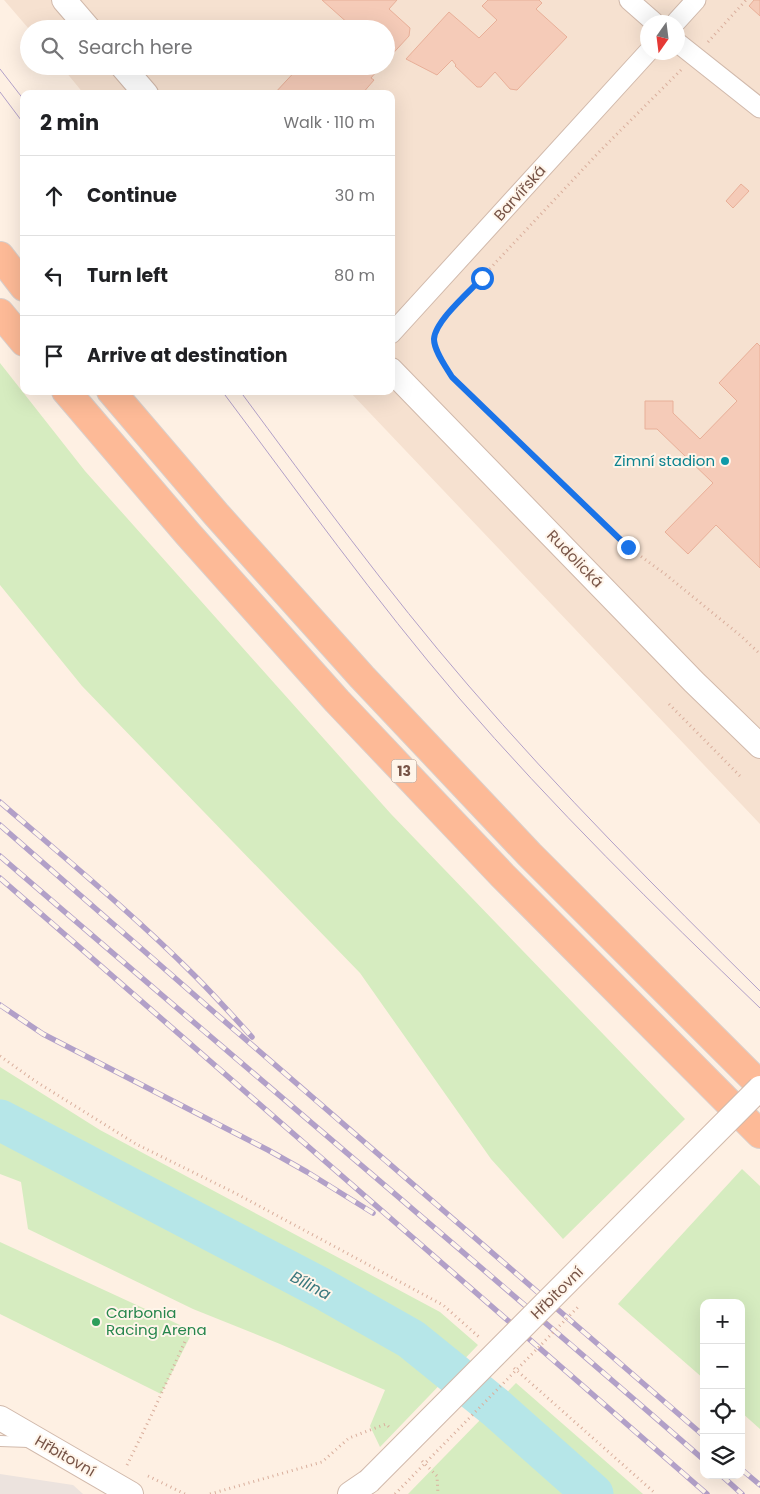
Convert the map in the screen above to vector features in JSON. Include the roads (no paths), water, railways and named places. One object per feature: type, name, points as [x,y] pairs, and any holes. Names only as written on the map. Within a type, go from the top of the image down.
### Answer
[{"type":"highway","points":[[0,256],[20,282]]},
{"type":"highway","points":[[0,313],[20,337]]},
{"type":"highway","name":"13","points":[[69,395],[188,534],[337,701],[503,876],[760,1134]]},
{"type":"highway","name":"13","points":[[115,395],[216,514],[362,677],[530,855],[760,1086]]},
{"type":"street","points":[[64,0],[81,20]]},
{"type":"street","points":[[629,0],[646,15]]},
{"type":"street","points":[[682,15],[696,0]]},
{"type":"street","points":[[685,49],[760,108]]},
{"type":"street","name":"Barvířská","points":[[395,330],[641,60]]},
{"type":"street","points":[[130,75],[143,90]]},
{"type":"street","name":"Rudolická","points":[[395,374],[694,682],[760,746]]},
{"type":"street","name":"Hřbitovní","points":[[350,1494],[370,1481],[760,1086]]},
{"type":"street","name":"Hřbitovní","points":[[0,1418],[131,1494]]},
{"type":"lane","points":[[0,1441],[42,1442]]},
{"type":"waterway","name":"Bílina","points":[[0,1120],[321,1288],[411,1339],[495,1407],[593,1494]]},
{"type":"tram line","points":[[0,69],[20,95]]},
{"type":"tram line","points":[[0,92],[20,119]]},
{"type":"tram line","points":[[225,395],[368,585],[459,698],[568,818],[682,933],[760,1008]]},
{"type":"tram line","points":[[243,395],[380,577],[468,685],[574,803],[760,991]]},
{"type":"railway","points":[[0,802],[171,952],[252,1037]]},
{"type":"railway","points":[[0,825],[702,1434]]},
{"type":"railway","points":[[0,856],[700,1457]]},
{"type":"railway","points":[[0,878],[707,1494]]},
{"type":"railway","points":[[0,1005],[43,1034],[268,1150],[373,1213]]},
{"type":"railway","points":[[745,1472],[760,1485]]},
{"type":"railway","points":[[725,1479],[742,1494]]},
{"type":"place","name":"Zimní stadion","points":[[725,461]]},
{"type":"place","name":"Carbonia Racing Arena","points":[[96,1322]]}]
